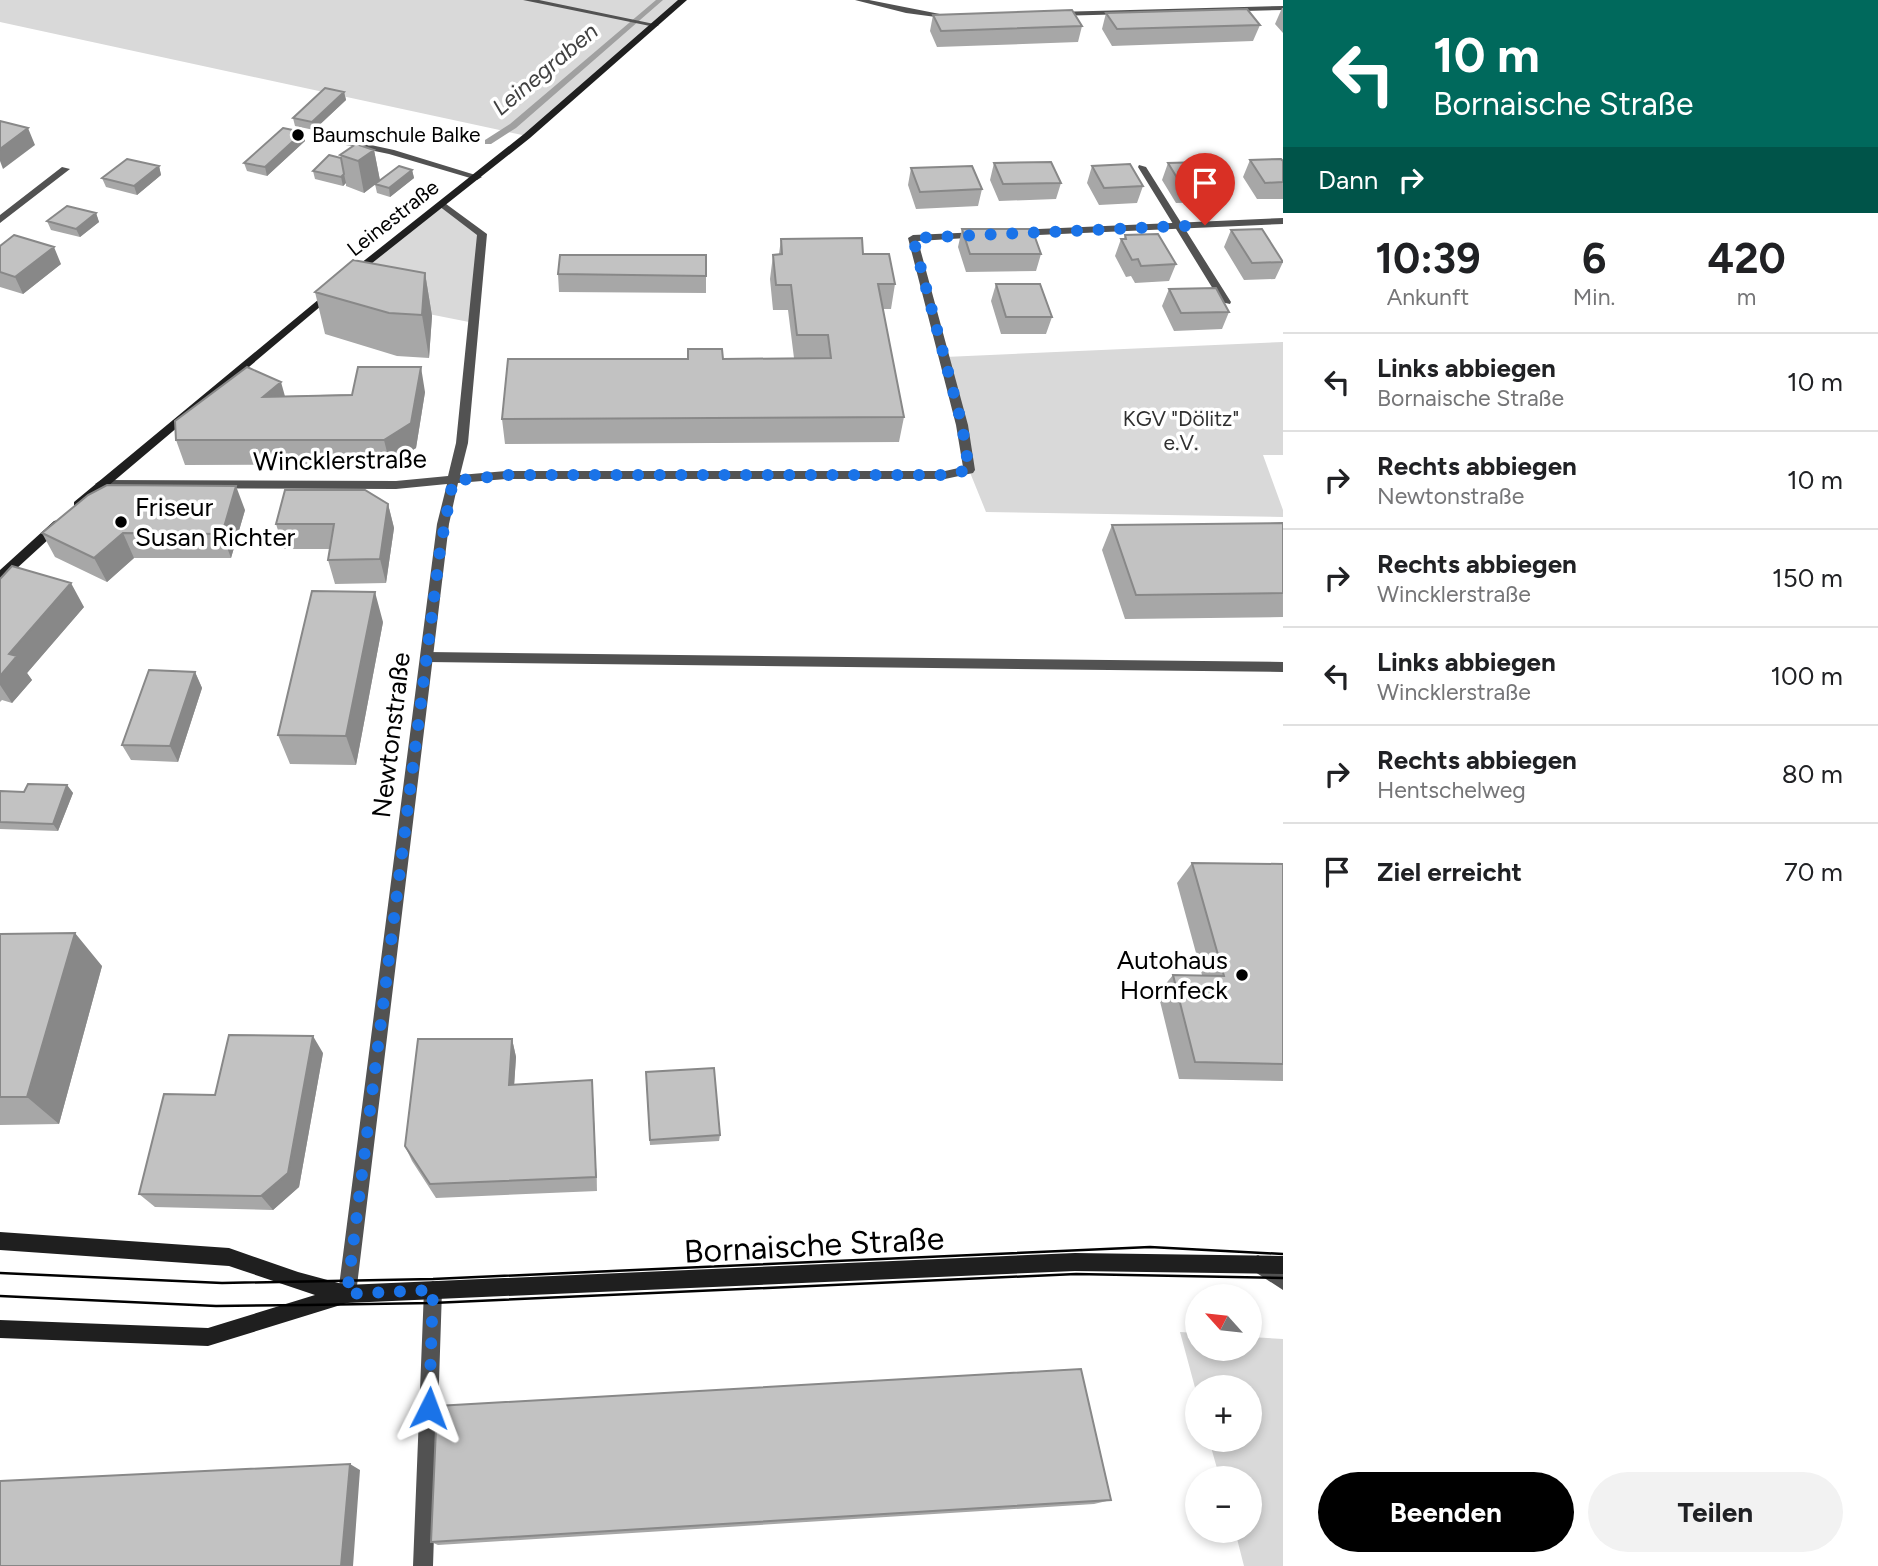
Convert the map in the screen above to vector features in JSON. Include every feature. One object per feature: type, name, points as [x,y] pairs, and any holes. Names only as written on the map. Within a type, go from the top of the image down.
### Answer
[{"type":"main road","name":"Leinestraße","points":[[349,278],[477,177],[683,0]]},
{"type":"main road","name":"Leinestraße","points":[[0,577],[101,484],[339,286]]},
{"type":"main road","name":"Bornaische Straße","points":[[0,1241],[229,1257],[298,1281],[347,1294]]},
{"type":"main road","name":"Bornaische Straße","points":[[0,1329],[208,1337],[347,1294],[1075,1262],[1283,1265]]},
{"type":"street","points":[[527,0],[655,25]]},
{"type":"street","points":[[859,0],[906,11],[961,17]]},
{"type":"street","points":[[1146,0],[1153,11]]},
{"type":"street","points":[[1042,15],[1283,8]]},
{"type":"street","points":[[315,136],[391,152],[477,177]]},
{"type":"street","points":[[1142,167],[1226,302]]},
{"type":"street","points":[[0,220],[65,169]]},
{"type":"street","name":"Newtonstraße","points":[[347,1294],[443,524],[462,443],[482,234],[442,204]]},
{"type":"street","points":[[1006,234],[1283,221]]},
{"type":"street","name":"Wincklerstraße","points":[[101,484],[396,485],[506,475],[945,475],[969,470],[962,425],[913,238],[993,234]]},
{"type":"street","points":[[427,657],[1283,667]]},
{"type":"street","points":[[1258,1264],[1283,1281]]},
{"type":"street","points":[[423,1566],[433,1290]]},
{"type":"green space","points":[[0,0],[683,0],[527,136],[0,22]]},
{"type":"green space","points":[[442,204],[482,234],[474,323],[328,294]]},
{"type":"green space","name":"KGV \"Dölitz\" e.V.","points":[[1283,342],[1283,455],[1263,455],[1283,510],[1283,517],[986,512],[969,470],[945,357]]},
{"type":"green space","points":[[1180,1332],[1185,1332],[1185,1351]]},
{"type":"green space","points":[[1262,1338],[1283,1339],[1283,1566],[1244,1566],[1238,1543],[1262,1543],[1262,1466],[1216,1466],[1212,1452],[1262,1452],[1262,1375],[1192,1375],[1188,1362],[1262,1362]]},
{"type":"building","points":[[1247,9],[1260,25],[1117,29],[1106,13]]},
{"type":"building","points":[[1072,10],[1082,26],[941,31],[933,15]]},
{"type":"building","points":[[325,88],[344,92],[312,122],[293,118]]},
{"type":"building","points":[[0,121],[28,128],[0,149]]},
{"type":"building","points":[[283,128],[303,132],[265,167],[244,163]]},
{"type":"building","points":[[356,144],[374,150],[358,161],[340,155]]},
{"type":"building","points":[[329,155],[341,158],[344,174],[341,177],[313,171]]},
{"type":"building","points":[[127,159],[159,166],[134,186],[102,178]]},
{"type":"building","points":[[1281,159],[1283,182],[1265,183],[1250,160]]},
{"type":"building","points":[[1051,162],[1061,183],[1003,184],[994,163]]},
{"type":"building","points":[[1206,162],[1221,185],[1182,186],[1168,163]]},
{"type":"building","points":[[1130,164],[1143,186],[1104,188],[1092,166]]},
{"type":"building","points":[[399,166],[412,170],[389,188],[375,184]]},
{"type":"building","points":[[972,166],[982,189],[920,192],[911,168]]},
{"type":"building","points":[[67,206],[96,213],[76,229],[47,221]]},
{"type":"building","points":[[962,229],[1032,229],[1041,254],[970,254]]},
{"type":"building","points":[[1262,229],[1283,262],[1252,263],[1231,230]]},
{"type":"building","points":[[1158,234],[1176,264],[1141,266],[1138,259],[1132,260],[1121,239],[1126,239],[1125,235]]},
{"type":"building","points":[[14,235],[54,247],[15,277],[0,272],[0,246]]},
{"type":"building","points":[[862,238],[863,254],[889,254],[895,284],[878,284],[904,417],[502,419],[508,359],[688,359],[688,349],[722,349],[723,359],[831,358],[828,335],[797,335],[791,285],[776,285],[773,255],[782,254],[781,239]]},
{"type":"building","points":[[560,255],[706,255],[706,276],[558,274]]},
{"type":"building","points":[[353,260],[425,273],[422,315],[389,313],[315,292]]},
{"type":"building","points":[[996,284],[1040,284],[1052,317],[1006,317]]},
{"type":"building","points":[[1216,288],[1229,312],[1181,313],[1169,289]]},
{"type":"building","points":[[247,367],[281,382],[263,397],[352,395],[358,367],[421,367],[411,423],[384,440],[176,440],[175,421]]},
{"type":"building","points":[[107,485],[236,486],[222,534],[123,533],[94,558],[42,533],[88,495]]},
{"type":"building","points":[[285,490],[365,490],[388,504],[380,559],[328,560],[334,524],[276,524]]},
{"type":"building","points":[[1283,523],[1283,593],[1136,595],[1112,525]]},
{"type":"building","points":[[12,566],[71,583],[9,654],[17,656],[0,676],[0,579]]},
{"type":"building","points":[[312,591],[375,592],[346,736],[278,735]]},
{"type":"building","points":[[149,670],[195,672],[170,746],[122,745]]},
{"type":"building","points":[[28,784],[67,785],[53,824],[0,822],[0,791],[24,792]]},
{"type":"building","name":"Autohaus Hornfeck","points":[[1192,863],[1283,864],[1283,1064],[1195,1062],[1173,975],[1224,976]]},
{"type":"building","points":[[75,933],[27,1097],[0,1097],[0,934]]},
{"type":"building","points":[[229,1035],[313,1036],[288,1173],[261,1196],[139,1194],[164,1094],[215,1095]]},
{"type":"building","points":[[418,1039],[512,1039],[509,1085],[592,1080],[596,1177],[430,1184],[405,1146]]},
{"type":"building","points":[[714,1068],[720,1135],[650,1140],[646,1072]]},
{"type":"building","points":[[1081,1369],[1111,1500],[431,1542],[437,1406]]},
{"type":"building","points":[[350,1464],[341,1566],[0,1566],[0,1481]]},
{"type":"waterway","name":"Leinegraben","points":[[488,142],[513,126],[660,0]]},
{"type":"tram line","points":[[0,1273],[222,1283],[433,1279],[1150,1247],[1283,1254]]},
{"type":"tram line","points":[[0,1296],[216,1306],[307,1305],[432,1303],[1076,1274],[1283,1278]]},
{"type":"place","name":"Baumschule Balke","points":[[298,135]]},
{"type":"place","name":"Friseur Susan Richter","points":[[121,522]]},
{"type":"place","name":"Autohaus Hornfeck","points":[[1242,975]]},
{"type":"route","points":[[429,1408],[433,1290],[347,1294],[443,524],[453,481],[506,475],[945,475],[969,470],[962,425],[913,238],[1205,225]]}]
